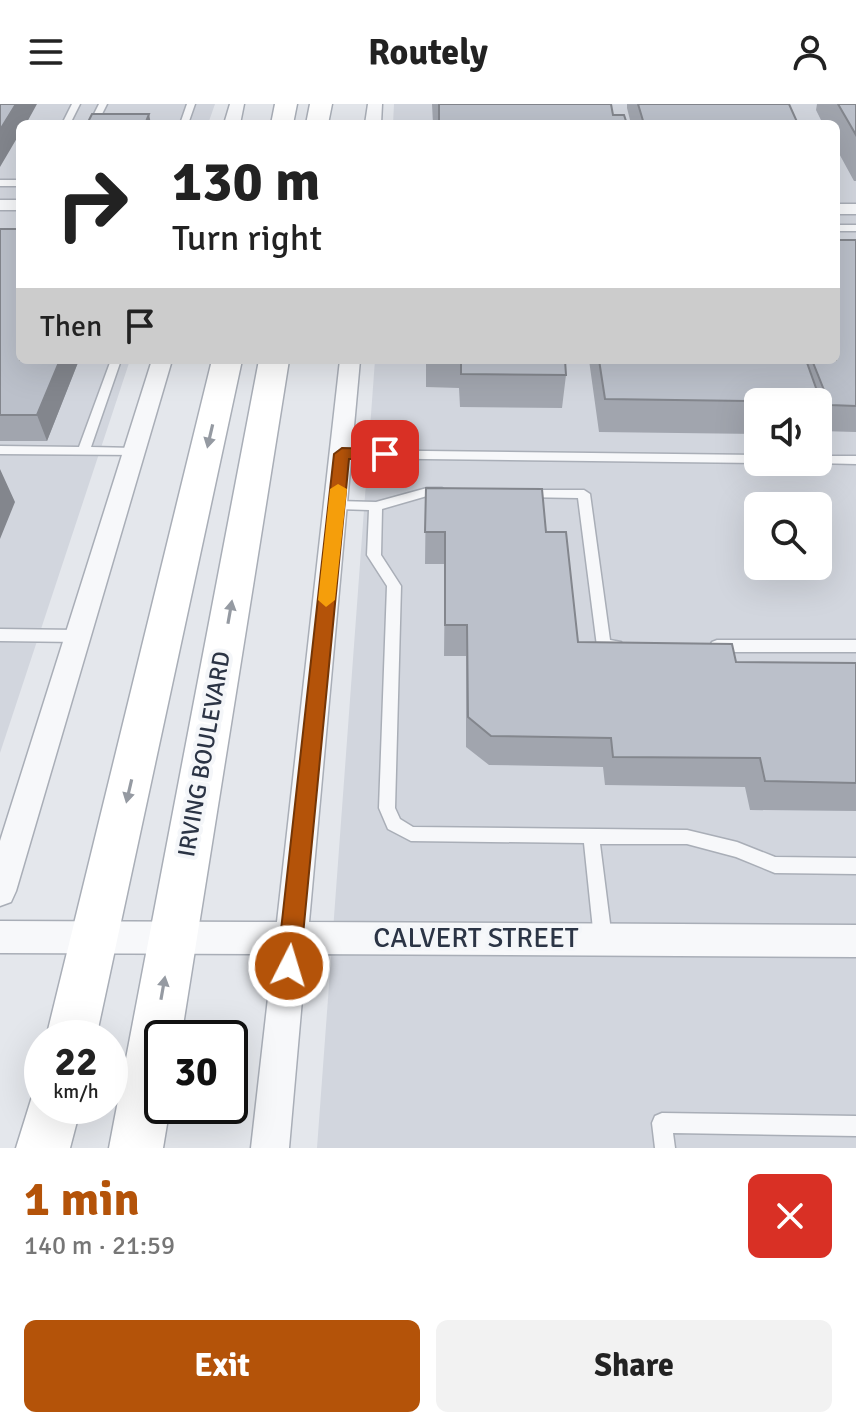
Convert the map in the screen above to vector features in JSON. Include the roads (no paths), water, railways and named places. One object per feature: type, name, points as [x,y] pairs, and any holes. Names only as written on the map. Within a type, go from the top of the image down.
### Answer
[{"type":"main road","points":[[75,1020],[226,364]]},
{"type":"main road","name":"IRVING BOULEVARD","points":[[136,1148],[273,364]]},
{"type":"main road","points":[[43,1148],[49,1124]]},
{"type":"street","points":[[0,891],[161,364]]},
{"type":"street","points":[[270,1148],[350,364]]},
{"type":"street","name":"CALVERT STREET","points":[[0,937],[856,941]]},
{"type":"lane","points":[[84,451],[115,364]]},
{"type":"lane","points":[[0,450],[135,452]]},
{"type":"lane","points":[[342,454],[744,459]]},
{"type":"lane","points":[[832,460],[856,460]]},
{"type":"lane","points":[[337,505],[376,506],[427,492],[457,493]]},
{"type":"lane","points":[[517,494],[584,494],[604,646],[635,646]]},
{"type":"lane","points":[[376,506],[374,555],[394,586],[387,808],[394,824],[411,834],[687,837],[737,850],[775,865],[856,866]]},
{"type":"lane","points":[[0,635],[78,636]]},
{"type":"lane","points":[[697,646],[856,646]]},
{"type":"lane","points":[[591,836],[603,939]]},
{"type":"lane","points":[[665,1148],[662,1123],[856,1126]]}]
